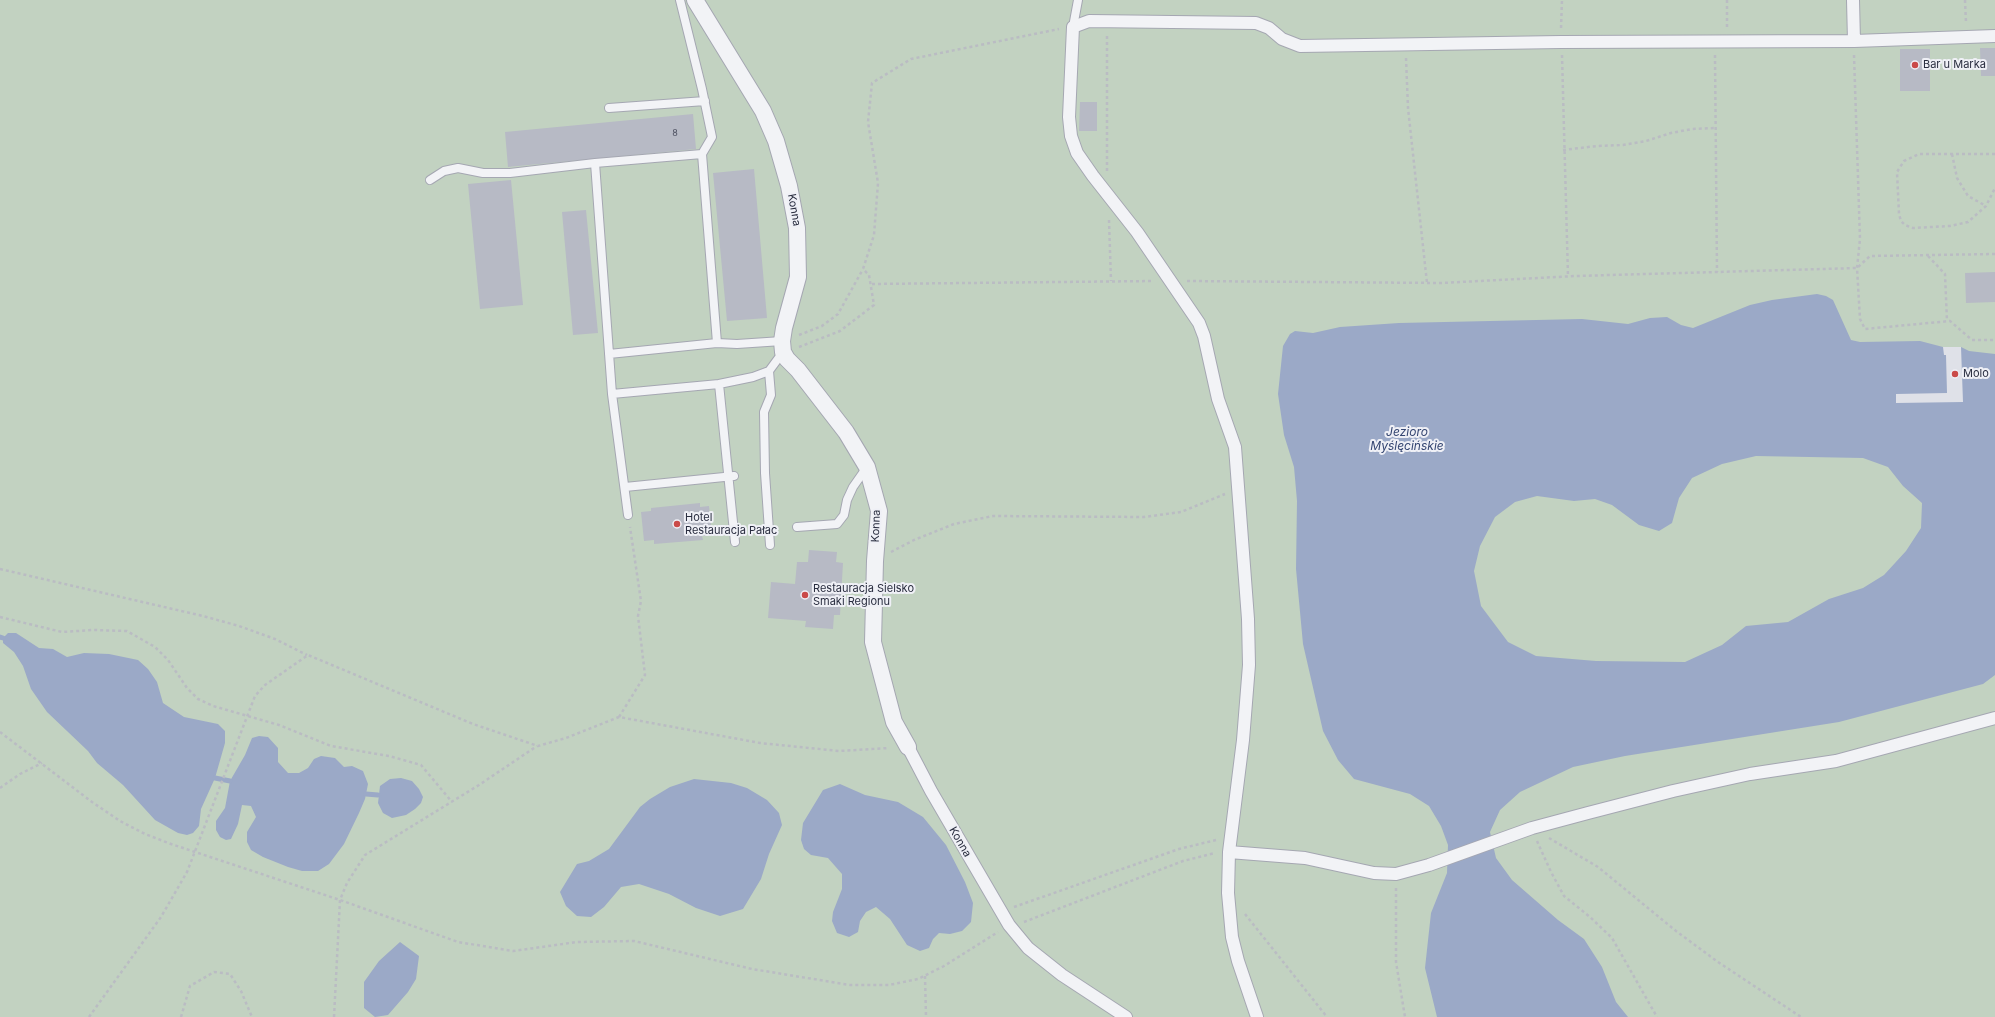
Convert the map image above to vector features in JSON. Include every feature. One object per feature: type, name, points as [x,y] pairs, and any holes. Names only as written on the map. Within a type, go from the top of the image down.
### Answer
[{"type":"street","name":"Konna","points":[[695,0],[764,111],[776,141],[790,186],[797,228],[798,277],[782,346],[787,359],[798,370],[846,432],[867,467],[879,511],[875,561],[873,642],[894,722],[935,797],[1011,924],[1028,948],[1062,976],[1126,1017]]},
{"type":"street","points":[[1853,0],[1854,42]]},
{"type":"street","points":[[1257,1017],[1238,961],[1232,937],[1228,894],[1230,846],[1243,740],[1249,665],[1248,619],[1235,447],[1218,399],[1204,336],[1199,323],[1172,281],[1137,232],[1077,153],[1070,136],[1069,117],[1073,27],[1089,21],[1256,23],[1269,28],[1282,39],[1300,46],[1405,46],[1561,42],[1854,42],[1995,36]]},
{"type":"street","points":[[1230,846],[1305,858],[1374,872],[1396,874],[1429,865],[1532,828],[1696,786],[1750,774],[1836,761],[1995,718]]},
{"type":"lane","points":[[680,0],[705,101],[712,137],[702,154],[718,343]]},
{"type":"lane","points":[[1073,27],[1078,0]]},
{"type":"lane","points":[[609,108],[705,101]]},
{"type":"lane","points":[[430,180],[444,171],[458,168],[483,173],[510,173],[595,163],[702,154]]},
{"type":"lane","points":[[595,163],[612,394],[628,515]]},
{"type":"lane","points":[[609,354],[718,343],[782,346],[769,371],[771,395],[764,412],[765,473],[770,545]]},
{"type":"lane","points":[[612,394],[719,384],[752,377],[769,371]]},
{"type":"lane","points":[[719,384],[731,476],[736,542]]},
{"type":"lane","points":[[797,527],[837,524],[844,515],[846,500],[867,467]]},
{"type":"lane","points":[[625,487],[731,476]]},
{"type":"path","points":[[1562,0],[1561,42],[1563,150],[1568,277]]},
{"type":"path","points":[[1717,272],[1716,128],[1721,42],[1727,0]]},
{"type":"path","points":[[1965,0],[1967,38]]},
{"type":"path","points":[[1107,21],[1108,195],[1111,281]]},
{"type":"path","points":[[782,346],[822,326],[838,314],[863,269],[874,235],[878,183],[868,122],[872,83],[911,59],[1043,31],[1073,27]]},
{"type":"path","points":[[1854,42],[1860,239],[1857,268],[1860,319],[1865,329],[1950,321],[1972,340],[1995,340]]},
{"type":"path","points":[[1405,46],[1408,108],[1427,283]]},
{"type":"path","points":[[1563,150],[1597,146],[1623,146],[1671,133],[1692,129],[1716,128]]},
{"type":"path","points":[[1995,154],[1919,154],[1904,161],[1897,172],[1899,214],[1901,221],[1905,225],[1913,228],[1950,226],[1968,222],[1986,206],[1995,188]]},
{"type":"path","points":[[1952,154],[1957,178],[1968,196],[1986,206]]},
{"type":"path","points":[[872,284],[1111,281],[1427,283],[1857,268],[1870,256],[1995,254]]},
{"type":"path","points":[[1928,256],[1945,274],[1947,321]]},
{"type":"path","points":[[814,342],[840,332],[874,305],[872,284],[869,275],[863,269]]},
{"type":"path","points":[[875,561],[914,540],[948,527],[993,516],[1144,517],[1181,512],[1206,503],[1238,488]]},
{"type":"path","points":[[619,717],[645,675],[638,616],[641,601],[628,515]]},
{"type":"path","points":[[0,569],[210,618],[275,639],[308,655],[474,724],[538,746]]},
{"type":"path","points":[[0,617],[62,632],[93,630],[127,631],[155,647],[168,660],[187,688],[198,699],[213,706],[279,724],[331,746],[389,756],[421,764],[452,802]]},
{"type":"path","points":[[89,1017],[161,917],[187,872],[255,696],[265,685],[308,655]]},
{"type":"path","points":[[334,1017],[340,900],[347,883],[365,855],[452,802],[538,746],[566,738],[619,717],[760,743],[807,748],[839,751],[908,747]]},
{"type":"path","points":[[0,732],[92,802],[120,821],[171,844],[340,900],[458,942],[514,950],[577,942],[634,941],[752,969],[850,985],[889,985],[918,979],[944,966],[1011,924],[1020,923],[1183,861],[1230,846]]},
{"type":"path","points":[[0,788],[20,774],[42,763]]},
{"type":"path","points":[[1532,828],[1551,872],[1564,896],[1590,917],[1612,938],[1657,1017]]},
{"type":"path","points":[[1532,828],[1598,867],[1676,931],[1718,962],[1801,1017]]},
{"type":"path","points":[[1011,924],[1007,915],[1007,910],[1179,849],[1211,840],[1230,846]]},
{"type":"path","points":[[1396,874],[1396,962],[1405,1017]]},
{"type":"path","points":[[1228,894],[1327,1017]]},
{"type":"path","points":[[181,1017],[190,986],[214,972],[230,974],[241,992],[252,1017]]},
{"type":"path","points":[[925,976],[926,1017]]},
{"type":"green space","points":[[0,0],[1995,0],[1995,1017],[0,1017]]},
{"type":"water","name":"Jezioro Myślęcińskie","points":[[1817,294],[1826,296],[1833,300],[1851,340],[1860,342],[1920,341],[1943,347],[1961,347],[1969,351],[1995,354],[1995,675],[1983,684],[1839,722],[1625,756],[1573,767],[1520,792],[1500,810],[1490,832],[1496,858],[1512,880],[1558,920],[1584,939],[1602,967],[1616,1002],[1628,1017],[1437,1017],[1425,968],[1431,913],[1447,873],[1448,845],[1441,826],[1429,806],[1410,794],[1354,779],[1338,760],[1323,731],[1303,644],[1296,569],[1297,501],[1294,467],[1284,435],[1278,394],[1283,346],[1290,334],[1295,331],[1313,333],[1340,327],[1399,323],[1582,319],[1628,324],[1650,318],[1667,317],[1681,325],[1693,328],[1750,305],[1772,300]],"holes":[[[1756,456],[1863,458],[1888,467],[1903,486],[1922,503],[1921,528],[1906,551],[1884,575],[1863,588],[1829,599],[1788,622],[1746,626],[1722,645],[1685,662],[1596,661],[1536,656],[1508,642],[1481,606],[1474,571],[1480,546],[1495,517],[1515,502],[1537,496],[1574,501],[1595,499],[1612,505],[1639,525],[1659,531],[1672,523],[1679,498],[1692,478],[1722,464]]]},
{"type":"water","points":[[8,633],[16,633],[39,648],[53,649],[67,657],[84,653],[109,654],[138,660],[148,669],[157,682],[163,703],[184,717],[218,724],[225,731],[225,743],[215,778],[201,809],[199,826],[193,833],[187,835],[178,833],[155,820],[123,785],[97,763],[88,751],[47,712],[31,689],[23,666],[14,652],[3,643],[3,638]]},
{"type":"water","points":[[259,736],[268,737],[278,748],[278,762],[288,773],[299,773],[308,768],[314,759],[321,756],[335,758],[344,767],[352,766],[363,771],[368,784],[365,799],[359,813],[344,844],[329,864],[318,871],[302,871],[288,867],[263,857],[251,850],[247,842],[247,832],[256,817],[251,806],[242,805],[238,824],[231,839],[226,840],[220,837],[216,830],[216,821],[225,808],[230,781],[245,755],[252,738]]},
{"type":"water","points":[[401,778],[412,781],[419,789],[423,797],[421,803],[415,809],[406,815],[392,818],[383,813],[378,803],[380,786],[390,779]]},
{"type":"water","points":[[694,779],[731,783],[747,788],[767,800],[779,813],[782,825],[769,854],[761,879],[743,909],[720,916],[696,908],[669,894],[639,884],[621,887],[604,907],[591,917],[577,916],[566,906],[560,892],[577,864],[589,861],[609,849],[640,807],[650,799],[670,787]]},
{"type":"water","points":[[840,784],[865,795],[898,802],[923,817],[946,845],[965,882],[973,903],[971,922],[962,931],[950,934],[939,933],[933,939],[929,948],[920,951],[907,945],[890,919],[876,907],[866,912],[860,921],[858,932],[849,937],[837,933],[832,921],[833,912],[842,889],[842,874],[828,858],[811,855],[804,849],[801,840],[803,823],[823,790]]},
{"type":"water","points":[[400,942],[419,956],[416,979],[408,992],[388,1015],[375,1017],[364,1008],[364,982],[379,961]]},
{"type":"pier","name":"Molo","points":[[1943,347],[1961,347],[1963,402],[1896,403],[1896,394],[1947,393],[1946,355],[1944,355]]},
{"type":"building","points":[[1980,48],[1995,48],[1995,76],[1981,76]]},
{"type":"building","name":"Bar u Marka","points":[[1900,49],[1930,49],[1930,91],[1900,91]]},
{"type":"building","points":[[1080,102],[1097,102],[1097,131],[1079,131]]},
{"type":"building","points":[[693,114],[696,149],[508,167],[505,132]]},
{"type":"building","points":[[754,169],[767,318],[727,321],[713,173]]},
{"type":"building","points":[[511,180],[523,305],[480,309],[468,184]]},
{"type":"building","points":[[586,210],[598,333],[573,335],[562,212]]},
{"type":"building","points":[[1995,272],[1995,302],[1966,303],[1965,273]]},
{"type":"building","name":"Hotel Restauracja Pałac","points":[[700,503],[700,507],[709,506],[712,535],[702,536],[703,540],[654,544],[654,540],[644,541],[641,512],[651,511],[651,508]]},
{"type":"building","name":"Restauracja Sielsko Smaki Regionu","points":[[809,550],[837,552],[836,562],[843,563],[840,615],[834,615],[833,629],[805,627],[806,621],[768,618],[771,582],[795,584],[797,562],[808,562]]},
{"type":"waterway","points":[[215,778],[230,781]]},
{"type":"waterway","points":[[366,794],[378,795]]},
{"type":"place","name":"Bar u Marka","points":[[1915,65]]},
{"type":"place","name":"Molo","points":[[1955,374]]},
{"type":"place","name":"Hotel Restauracja Pałac","points":[[677,524]]},
{"type":"place","name":"Restauracja Sielsko Smaki Regionu","points":[[805,595]]}]
